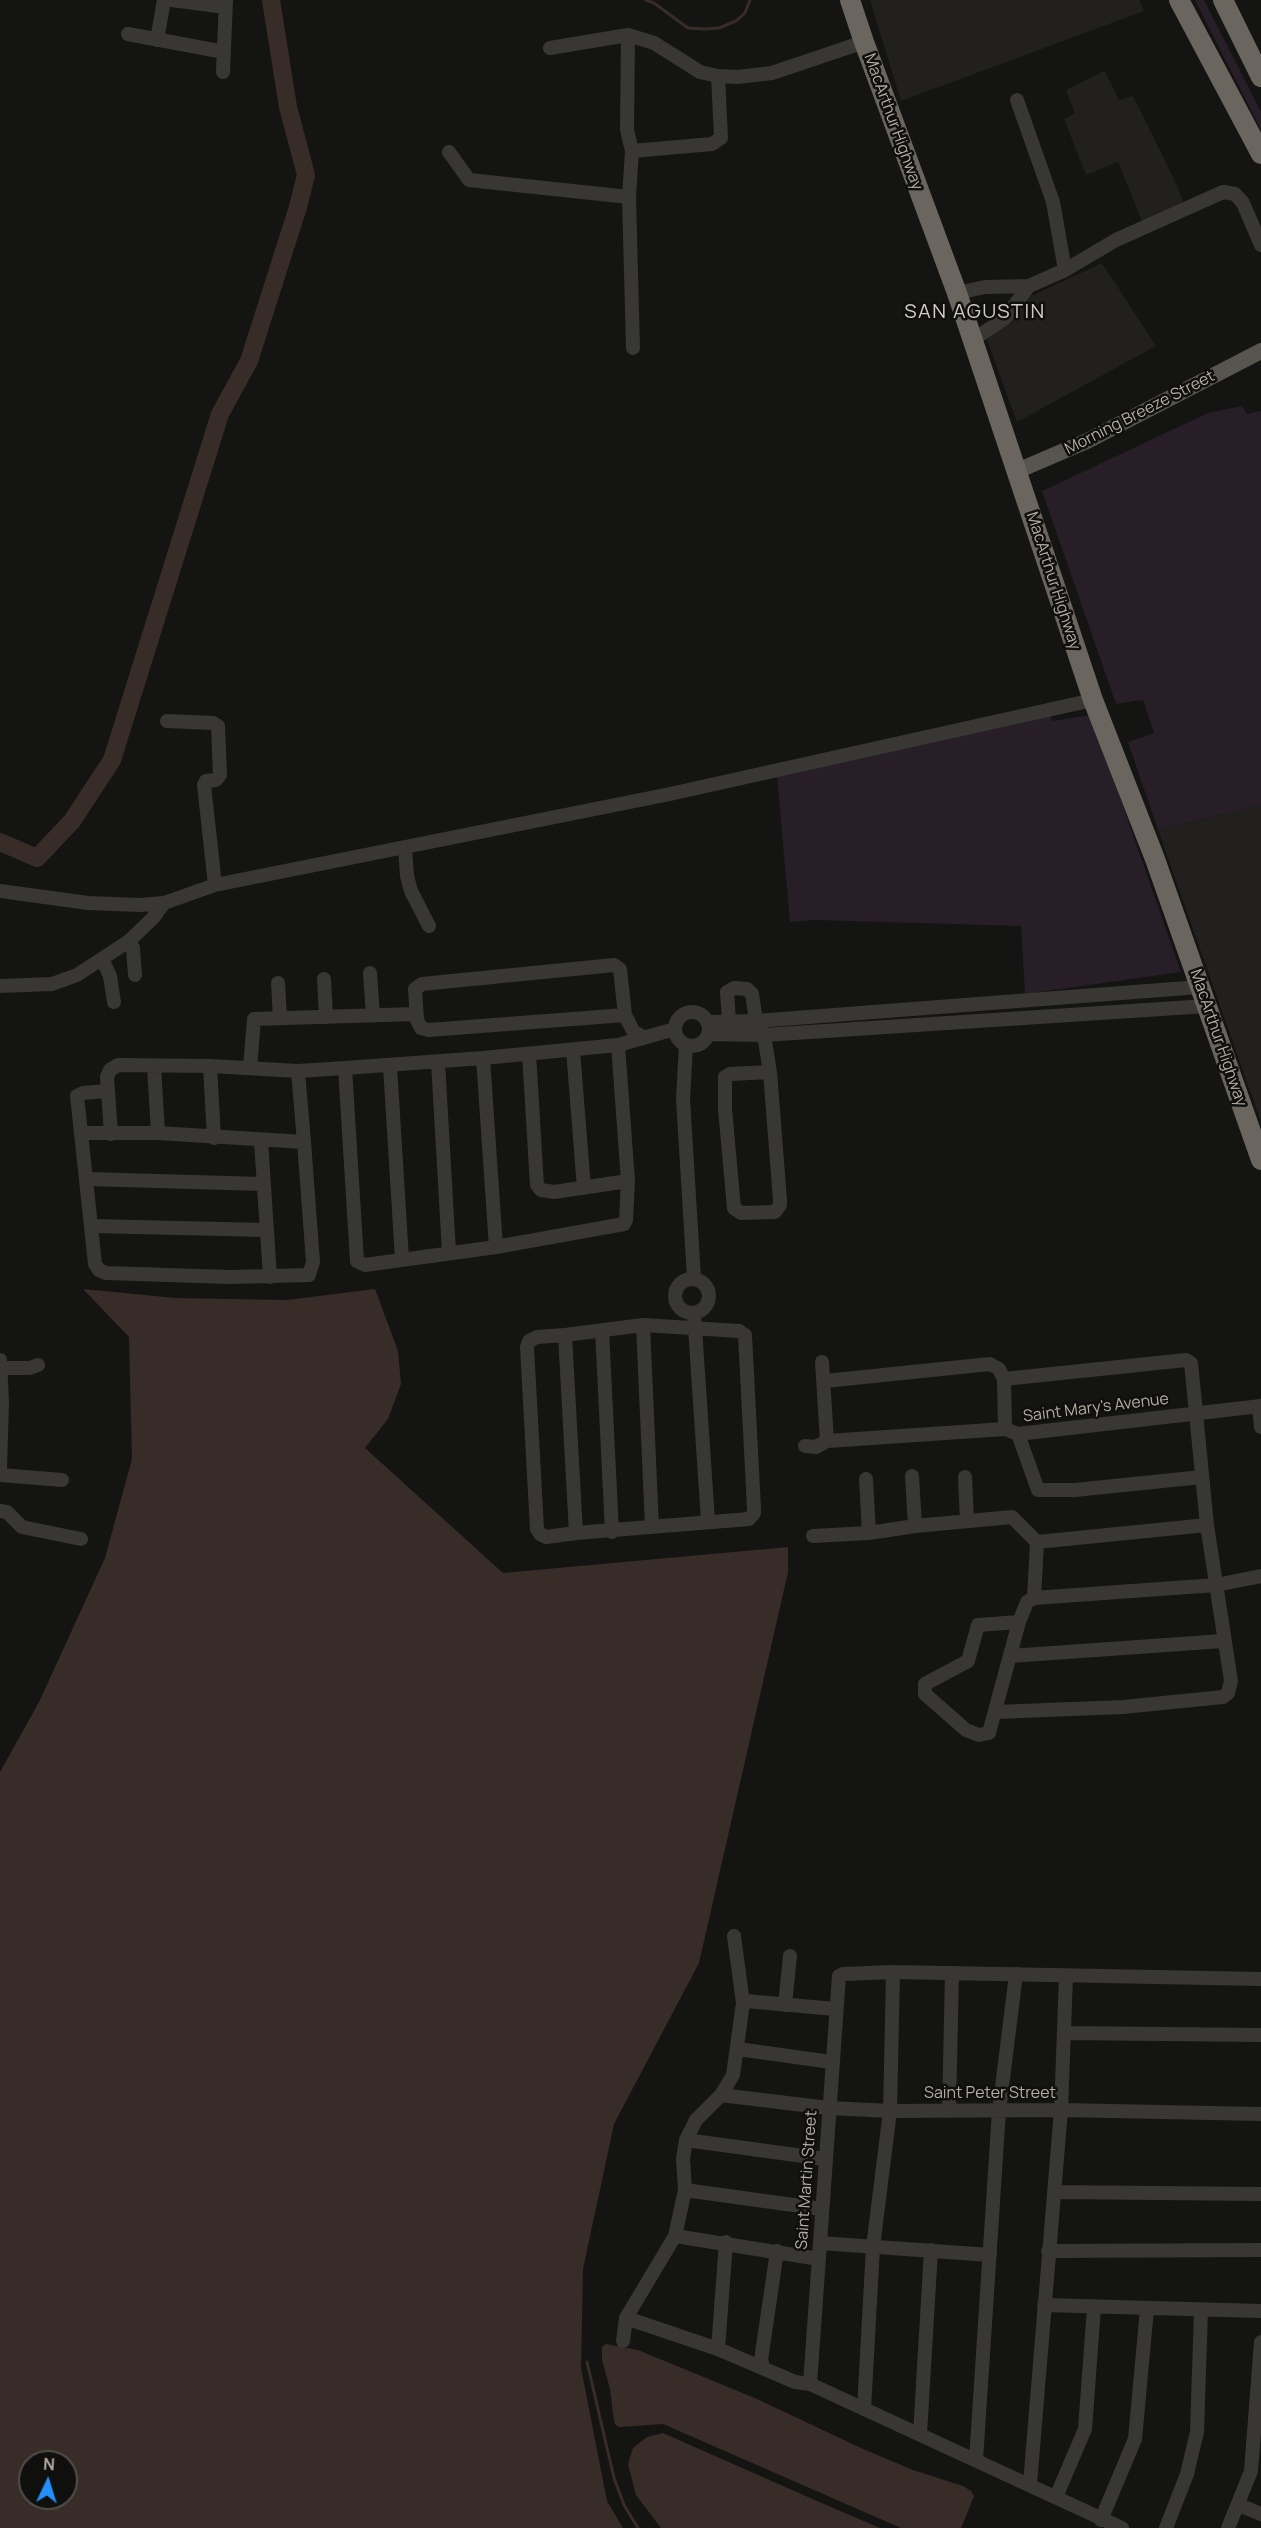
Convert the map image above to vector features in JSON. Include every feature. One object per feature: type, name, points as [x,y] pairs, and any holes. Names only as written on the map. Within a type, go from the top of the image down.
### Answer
[{"type":"highway","name":"MacArthur Highway","points":[[850,0],[957,293],[971,341],[1093,700],[1155,859],[1261,1160]]},
{"type":"highway","points":[[1179,0],[1261,154]]},
{"type":"highway","points":[[1223,0],[1261,77]]},
{"type":"main road","name":"Morning Breeze Street","points":[[1017,471],[1087,441],[1261,351]]},
{"type":"street","points":[[158,40],[164,0]]},
{"type":"street","points":[[172,0],[226,3],[223,72]]},
{"type":"street","points":[[128,34],[224,52]]},
{"type":"street","points":[[550,48],[628,35],[654,43],[700,72],[718,76],[772,73],[864,42]]},
{"type":"street","points":[[628,35],[627,130],[632,151],[629,197],[633,348]]},
{"type":"street","points":[[632,151],[712,144],[721,138],[718,76]]},
{"type":"street","points":[[1017,100],[1053,202],[1065,270]]},
{"type":"street","points":[[449,152],[469,180],[629,197]]},
{"type":"street","points":[[957,293],[985,287],[1029,286],[1065,270],[1116,240],[1223,192],[1234,194],[1243,203],[1261,245]]},
{"type":"street","points":[[971,341],[1004,319],[1029,286]]},
{"type":"street","points":[[0,891],[88,903],[140,905],[164,903],[215,885],[670,794],[1093,700]]},
{"type":"street","points":[[167,721],[213,723],[218,726],[220,775],[216,780],[206,781],[204,784],[215,885]]},
{"type":"street","points":[[405,848],[407,876],[411,891],[429,926]]},
{"type":"street","points":[[0,986],[52,984],[78,975],[129,941],[153,918],[164,903]]},
{"type":"street","points":[[129,941],[133,948],[135,975]]},
{"type":"street","points":[[102,961],[110,976],[114,1002]]},
{"type":"street","points":[[625,1015],[429,1030],[421,1028],[416,1014],[415,989],[422,984],[614,965],[620,969],[625,1015],[633,1031],[644,1038]]},
{"type":"street","points":[[370,973],[373,1016]]},
{"type":"street","points":[[324,979],[326,1017]]},
{"type":"street","points":[[278,983],[280,1018]]},
{"type":"street","points":[[1200,987],[729,1022],[708,1028],[700,1044],[686,1045],[679,1040],[675,1029],[678,1019],[687,1013],[698,1013],[708,1028],[764,1035],[1207,1006]]},
{"type":"street","points":[[729,1022],[727,992],[734,988],[747,989],[752,994],[756,1021],[764,1035],[770,1072],[780,1205],[775,1212],[741,1214],[734,1208],[725,1109],[725,1077],[730,1074],[770,1072]]},
{"type":"street","points":[[1169,990],[1172,1009]]},
{"type":"street","points":[[1111,995],[1114,1013]]},
{"type":"street","points":[[970,1005],[971,1022]]},
{"type":"street","points":[[250,1068],[254,1019],[416,1014]]},
{"type":"street","points":[[111,1134],[107,1077],[110,1070],[118,1065],[210,1066],[298,1071],[390,1066],[618,1045],[675,1029]]},
{"type":"street","points":[[345,1068],[357,1261],[365,1266],[624,1224],[628,1181],[618,1045]]},
{"type":"street","points":[[686,1045],[683,1099],[694,1278]]},
{"type":"street","points":[[573,1050],[584,1188]]},
{"type":"street","points":[[529,1054],[537,1185],[541,1190],[554,1192],[628,1181]]},
{"type":"street","points":[[483,1058],[496,1246]]},
{"type":"street","points":[[438,1062],[449,1252]]},
{"type":"street","points":[[154,1066],[158,1133]]},
{"type":"street","points":[[210,1066],[213,1138]]},
{"type":"street","points":[[390,1066],[402,1259]]},
{"type":"street","points":[[107,1091],[83,1093],[77,1096],[88,1179],[95,1264],[99,1270],[106,1273],[270,1277],[306,1275],[313,1269],[298,1071]]},
{"type":"street","points":[[81,1133],[158,1133],[304,1142]]},
{"type":"street","points":[[261,1141],[262,1184],[270,1277]]},
{"type":"street","points":[[88,1179],[262,1184]]},
{"type":"street","points":[[92,1226],[266,1230]]},
{"type":"street","points":[[694,1278],[704,1283],[709,1298],[704,1308],[694,1313],[678,1306],[674,1296],[675,1290],[682,1281],[694,1278]]},
{"type":"street","points":[[694,1313],[708,1521]]},
{"type":"street","points":[[643,1325],[652,1527]]},
{"type":"street","points":[[643,1325],[694,1329],[743,1332],[754,1513],[749,1519],[546,1537],[537,1529],[527,1347],[529,1341],[537,1337],[643,1325]]},
{"type":"street","points":[[602,1330],[612,1532]]},
{"type":"street","points":[[565,1335],[576,1533]]},
{"type":"street","points":[[0,1360],[2,1402],[0,1469]]},
{"type":"street","points":[[996,1712],[1123,1707],[1223,1697],[1228,1693],[1231,1685],[1223,1641],[1202,1477],[1191,1362],[1188,1360],[1004,1379]]},
{"type":"street","points":[[822,1362],[827,1441]]},
{"type":"street","points":[[825,1381],[990,1364],[999,1369],[1004,1379],[1012,1432],[1038,1490],[1075,1490],[1202,1477]]},
{"type":"street","points":[[1,1368],[30,1368],[38,1365]]},
{"type":"street","points":[[1260,1406],[1261,1427]]},
{"type":"street","name":"Saint Mary's Avenue","points":[[804,1446],[816,1447],[827,1441],[1012,1432],[1260,1406]]},
{"type":"street","points":[[0,1475],[62,1480]]},
{"type":"street","points":[[912,1476],[915,1526]]},
{"type":"street","points":[[964,1477],[967,1521]]},
{"type":"street","points":[[866,1479],[869,1533]]},
{"type":"street","points":[[0,1511],[7,1512],[22,1527],[81,1539]]},
{"type":"street","points":[[813,1536],[869,1533],[915,1526],[1012,1517],[1037,1542],[1034,1598]]},
{"type":"street","points":[[1037,1542],[1208,1525]]},
{"type":"street","points":[[1019,1622],[978,1625],[968,1661],[925,1684],[925,1694],[966,1730],[979,1735],[989,1734],[1019,1622],[1027,1602],[1034,1598],[1216,1585],[1261,1576]]},
{"type":"street","points":[[1010,1656],[1223,1641]]},
{"type":"street","points":[[623,2341],[626,2318],[675,2236],[685,2190],[683,2159],[686,2140],[696,2120],[721,2096],[733,2075],[743,2003],[734,1936]]},
{"type":"street","points":[[785,2005],[790,1956]]},
{"type":"street","points":[[864,2409],[873,2247],[890,2111],[893,1972],[1261,1979]]},
{"type":"street","name":"Saint Martin Street","points":[[810,2384],[831,2062],[839,1978],[843,1974],[893,1972]]},
{"type":"street","points":[[949,2111],[952,1973]]},
{"type":"street","points":[[976,2460],[999,2111],[1016,1974]]},
{"type":"street","points":[[1030,2484],[1061,2110],[1066,1976]]},
{"type":"street","points":[[743,2003],[746,2001],[835,2009]]},
{"type":"street","points":[[1064,2033],[1261,2036]]},
{"type":"street","points":[[738,2049],[831,2062]]},
{"type":"street","name":"Saint Peter Street","points":[[721,2096],[828,2108],[890,2111],[1061,2110],[1261,2114]]},
{"type":"street","points":[[686,2140],[825,2159]]},
{"type":"street","points":[[685,2190],[822,2209]]},
{"type":"street","points":[[1054,2192],[1261,2193]]},
{"type":"street","points":[[675,2236],[726,2242],[819,2259]]},
{"type":"street","points":[[717,2349],[726,2242]]},
{"type":"street","points":[[819,2243],[990,2255]]},
{"type":"street","points":[[920,2434],[931,2250]]},
{"type":"street","points":[[1048,2251],[1261,2250]]},
{"type":"street","points":[[763,2367],[761,2360],[777,2251]]},
{"type":"street","points":[[1044,2304],[1261,2312]]},
{"type":"street","points":[[1056,2497],[1085,2429],[1094,2307]]},
{"type":"street","points":[[1101,2520],[1135,2439],[1147,2309]]},
{"type":"street","points":[[1166,2528],[1187,2474],[1197,2432],[1201,2311]]},
{"type":"street","points":[[626,2318],[717,2349],[795,2382],[810,2384],[1122,2528]]},
{"type":"street","points":[[1228,2528],[1251,2471],[1261,2342]]},
{"type":"street","points":[[1239,2505],[1261,2514]]},
{"type":"shaded area","points":[[870,0],[1139,0],[1144,11],[901,101]]},
{"type":"shaded area","points":[[1195,0],[1204,0],[1261,112],[1261,130]]},
{"type":"shaded area","points":[[1105,71],[1119,100],[1133,96],[1185,206],[1143,224],[1118,162],[1086,175],[1064,119],[1075,113],[1066,90]]},
{"type":"shaded area","points":[[1102,263],[1156,346],[1017,422],[987,340],[1031,296]]},
{"type":"shaded area","points":[[1242,406],[1247,414],[1261,411],[1261,805],[1158,830],[1128,742],[1154,733],[1143,700],[1116,704],[1042,491],[1208,413]]},
{"type":"shaded area","points":[[1050,714],[1052,721],[1091,715],[1181,972],[1025,994],[1021,926],[815,920],[790,922],[777,776]]},
{"type":"shaded area","points":[[1261,805],[1261,1122],[1158,830]]},
{"type":"shaded area","points":[[83,1289],[175,1298],[287,1300],[375,1289],[398,1351],[401,1384],[388,1419],[365,1448],[503,1573],[788,1547],[788,1572],[699,1963],[614,2124],[583,2269],[581,2368],[607,2501],[623,2528],[0,2528],[0,1772],[39,1702],[105,1558],[132,1459],[129,1337]]},
{"type":"shaded area","points":[[606,2344],[638,2350],[757,2399],[913,2470],[963,2486],[974,2496],[961,2528],[901,2528],[663,2424],[619,2427],[615,2424],[610,2389],[602,2360],[602,2347]]},
{"type":"shaded area","points":[[663,2433],[880,2528],[661,2528],[636,2495],[628,2464],[633,2448],[647,2437]]},
{"type":"waterway","points":[[0,842],[37,858],[72,821],[112,760],[220,414],[249,361],[306,175],[288,107],[271,0]]},
{"type":"waterway","points":[[646,0],[654,3],[688,28],[705,29],[719,28],[736,21],[745,13],[750,0]]},
{"type":"waterway","points":[[587,2362],[614,2478],[624,2505],[638,2528]]},
{"type":"district","name":"SAN AGUSTIN","points":[[975,312]]}]
